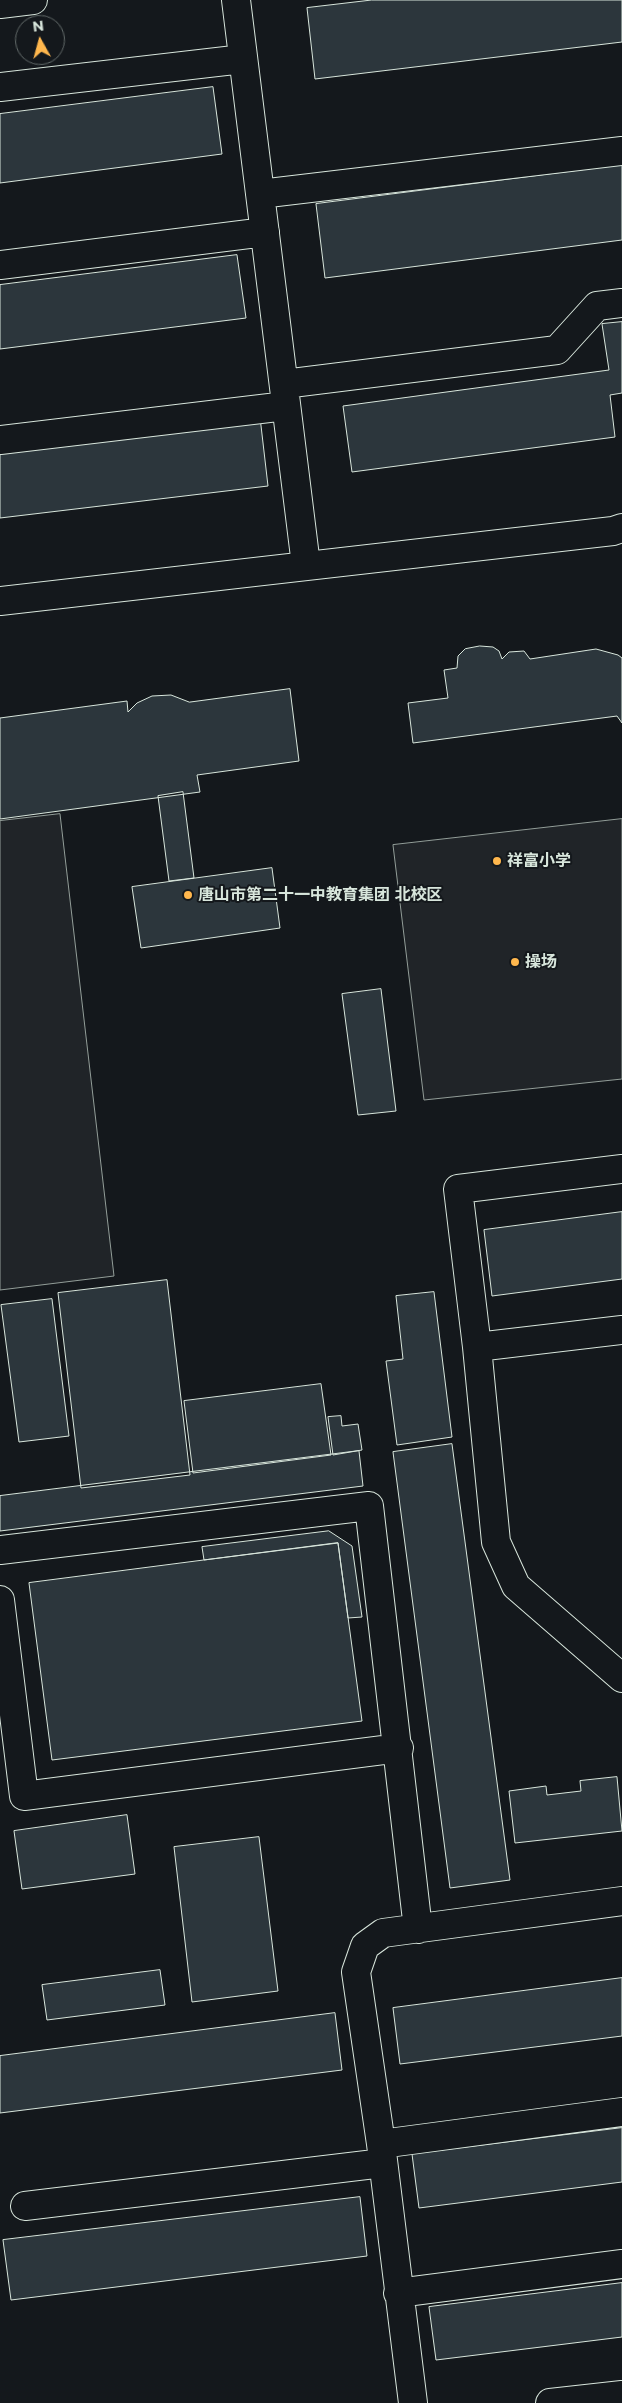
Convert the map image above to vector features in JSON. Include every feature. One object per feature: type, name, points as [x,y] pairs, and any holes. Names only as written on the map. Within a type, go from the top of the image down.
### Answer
[{"type":"street","points":[[0,4],[33,0]]},
{"type":"street","points":[[240,1],[243,59],[306,565]]},
{"type":"street","points":[[0,88],[243,59]]},
{"type":"street","points":[[260,194],[622,151]]},
{"type":"street","points":[[0,265],[265,232]]},
{"type":"street","points":[[0,440],[557,350],[597,306],[622,303]]},
{"type":"street","points":[[0,601],[613,531],[622,528]]},
{"type":"street","points":[[622,1169],[458,1189],[477,1347],[496,1542],[516,1586],[622,1678]]},
{"type":"street","points":[[477,1347],[622,1330]]},
{"type":"street","points":[[0,1550],[370,1506],[399,1748],[418,1929]]},
{"type":"street","points":[[0,1600],[3,1646],[24,1796],[399,1748]]},
{"type":"street","points":[[413,2403],[382,2153],[356,1972],[365,1946],[384,1933],[622,1901]]},
{"type":"street","points":[[25,2206],[382,2153],[622,2112]]},
{"type":"street","points":[[398,2293],[622,2264]]},
{"type":"street","points":[[550,2403],[622,2395]]},
{"type":"shaded area","points":[[60,814],[114,1276],[0,1290],[0,821]]},
{"type":"shaded area","name":"操场","points":[[622,819],[622,1079],[424,1100],[393,845]]},
{"type":"building","points":[[372,0],[622,0],[622,42],[315,79],[307,8]]},
{"type":"building","points":[[213,87],[222,154],[0,183],[0,114]]},
{"type":"building","points":[[622,165],[622,240],[325,278],[316,204]]},
{"type":"building","points":[[237,255],[246,318],[0,349],[0,285]]},
{"type":"building","points":[[622,322],[622,393],[610,395],[615,437],[352,472],[343,406],[609,370],[602,324]]},
{"type":"building","points":[[260,417],[268,486],[0,518],[0,449]]},
{"type":"building","points":[[480,646],[493,647],[499,651],[502,659],[509,652],[524,651],[530,659],[596,649],[618,655],[622,658],[622,723],[617,716],[413,743],[408,703],[448,698],[444,670],[457,668],[458,656],[465,649]]},
{"type":"building","points":[[290,689],[299,761],[197,775],[200,792],[0,819],[0,718],[127,701],[128,712],[137,703],[152,696],[171,695],[189,702]]},
{"type":"building","points":[[183,792],[194,878],[169,881],[158,796]]},
{"type":"building","points":[[272,868],[280,928],[141,948],[132,887]]},
{"type":"building","points":[[381,989],[396,1111],[358,1115],[342,994]]},
{"type":"building","points":[[622,1212],[622,1279],[492,1296],[484,1230]]},
{"type":"building","points":[[167,1280],[190,1475],[81,1488],[58,1293]]},
{"type":"building","points":[[434,1292],[452,1437],[397,1445],[386,1361],[403,1359],[396,1296]]},
{"type":"building","points":[[52,1299],[69,1436],[19,1442],[1,1305]]},
{"type":"building","points":[[321,1384],[331,1455],[193,1473],[184,1401]]},
{"type":"building","points":[[341,1416],[342,1426],[358,1424],[362,1450],[333,1455],[328,1417]]},
{"type":"building","points":[[452,1444],[510,1880],[450,1888],[393,1452]]},
{"type":"building","points":[[359,1451],[363,1486],[0,1531],[0,1496]]},
{"type":"building","points":[[329,1531],[352,1546],[362,1617],[348,1618],[338,1543],[204,1560],[202,1547]]},
{"type":"building","points":[[338,1543],[362,1721],[52,1760],[29,1583]]},
{"type":"building","points":[[617,1777],[622,1831],[515,1843],[509,1791],[546,1786],[547,1795],[581,1791],[580,1781]]},
{"type":"building","points":[[127,1815],[135,1874],[22,1889],[14,1831]]},
{"type":"building","points":[[259,1837],[278,1991],[192,2002],[174,1847]]},
{"type":"building","points":[[160,1970],[165,2005],[47,2020],[42,1985]]},
{"type":"building","points":[[622,1978],[622,2036],[400,2064],[393,2008]]},
{"type":"building","points":[[335,2013],[342,2070],[0,2113],[0,2056]]},
{"type":"building","points":[[622,2128],[622,2182],[419,2208],[412,2154]]},
{"type":"building","points":[[360,2197],[367,2256],[11,2300],[3,2240]]},
{"type":"building","points":[[622,2283],[622,2337],[436,2360],[429,2307]]},
{"type":"place","name":"祥富小学","points":[[497,861]]},
{"type":"place","name":"唐山市第二十一中教育集团 北校区","points":[[188,895]]},
{"type":"place","name":"操场","points":[[515,962]]}]
